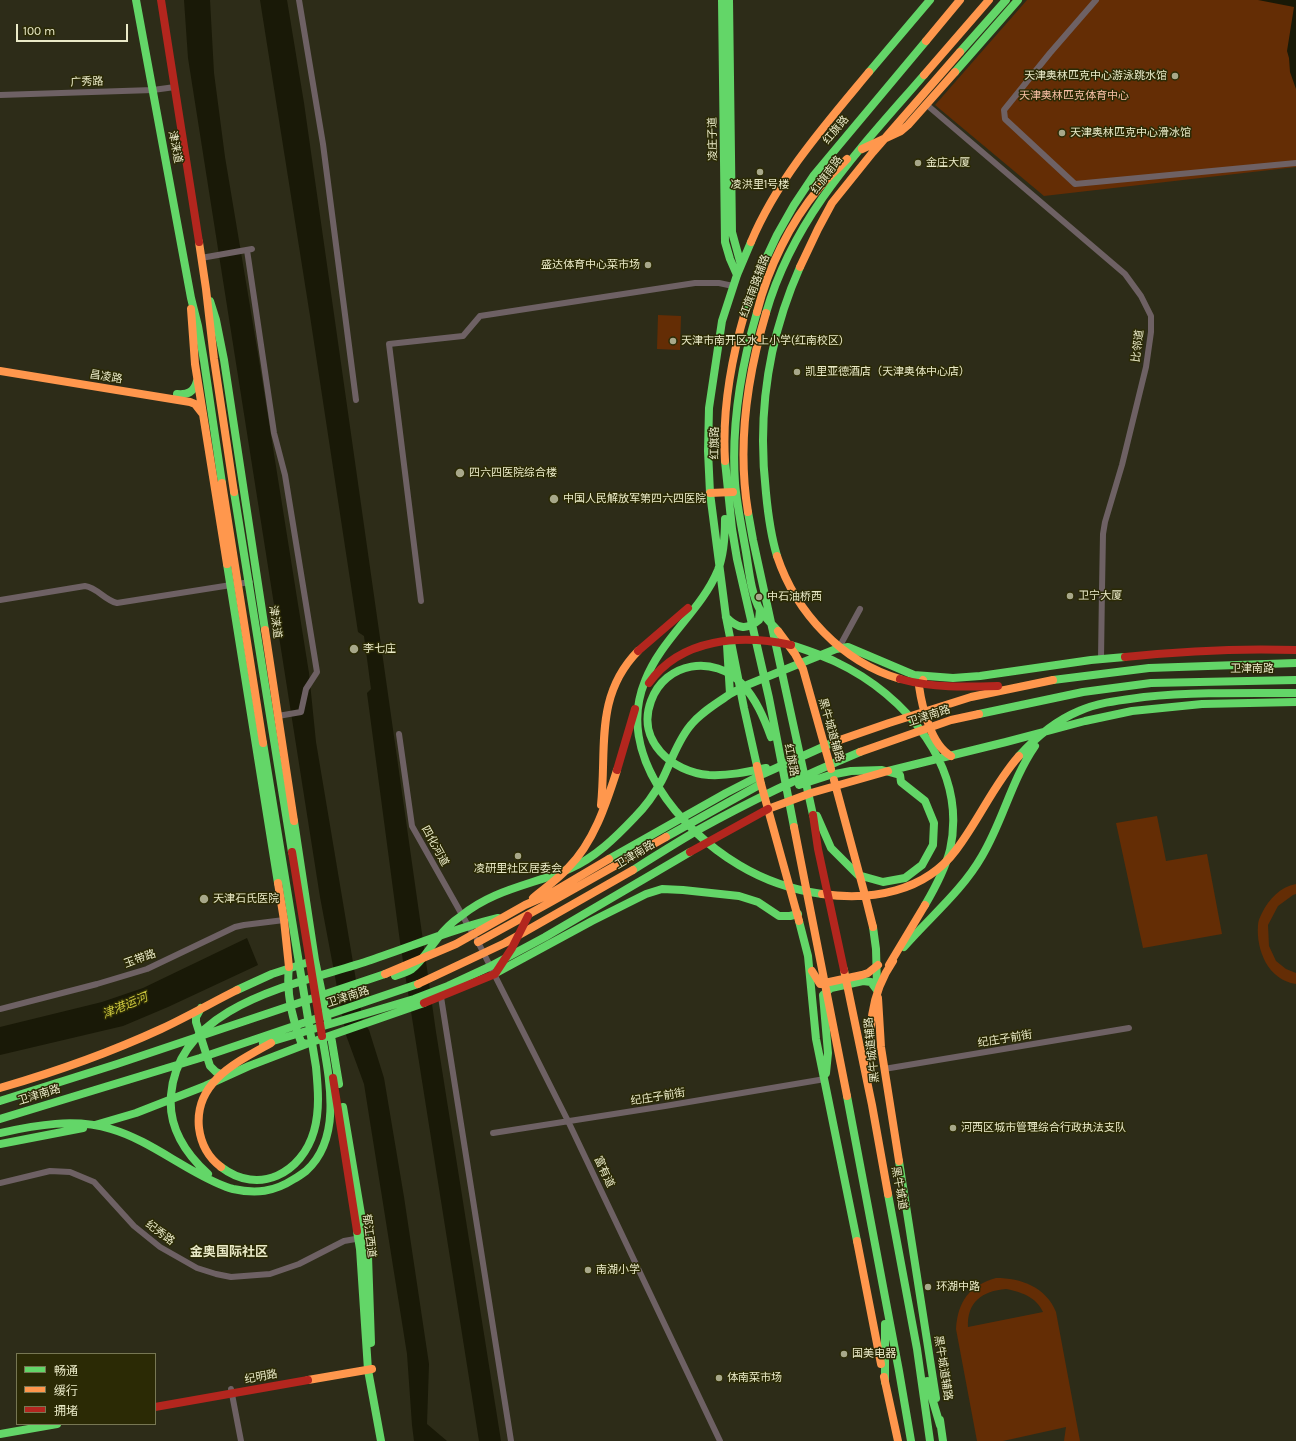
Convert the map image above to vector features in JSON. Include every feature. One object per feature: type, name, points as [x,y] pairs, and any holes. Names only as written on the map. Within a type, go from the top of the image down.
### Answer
[{"type":"main road","name":"津涞道","points":[[136,0],[204,361],[237,582],[311,1038],[318,1099],[317,1118],[312,1136],[303,1154],[295,1165],[285,1172],[270,1178],[256,1180],[242,1178],[224,1171],[208,1154],[203,1145],[199,1127],[201,1106],[210,1087],[224,1072],[274,1041]]},
{"type":"main road","name":"津涞道","points":[[161,0],[206,289],[214,359],[331,1096],[330,1118],[326,1138],[321,1151],[308,1169],[291,1183],[269,1191],[251,1193],[231,1188]]},
{"type":"main road","name":"凌庄子道","points":[[722,0],[725,242],[737,275]]},
{"type":"main road","name":"凌庄子道","points":[[729,0],[732,232],[741,265]]},
{"type":"main road","name":"红旗南路辅路","points":[[761,784],[726,617],[710,493],[708,451],[710,408],[722,321],[733,286],[754,232],[784,179],[833,115],[930,0]]},
{"type":"main road","name":"红旗南路","points":[[748,399],[756,346],[763,322],[779,277],[790,253],[814,211],[836,178],[870,137],[989,0]]},
{"type":"main road","points":[[991,17],[1001,0]]},
{"type":"main road","points":[[779,277],[829,208],[875,149],[1006,0]]},
{"type":"main road","name":"红旗南路辅路","points":[[801,663],[788,644],[760,610],[747,557],[736,491],[735,433],[745,355],[765,282],[776,258],[802,212],[837,167],[852,155],[901,131],[927,105],[1018,0]]},
{"type":"main road","name":"红旗路","points":[[884,1300],[782,761],[733,532],[726,469],[725,430],[727,399],[741,325],[748,300],[773,241],[794,204],[814,175],[958,1]]},
{"type":"main road","points":[[829,208],[803,258],[786,302],[771,357],[766,388],[762,429],[765,491],[772,537],[783,571],[800,604],[822,631],[841,649],[861,662],[914,683],[941,687],[968,688],[1022,685]]},
{"type":"main road","name":"津涞道","points":[[206,289],[216,320],[224,360],[258,581],[281,715],[315,960],[324,1000]]},
{"type":"main road","name":"津涞道","points":[[191,298],[197,378],[284,920],[289,967],[288,983],[296,1028],[301,1042],[306,1044]]},
{"type":"main road","name":"昌凌路","points":[[0,366],[186,396],[195,389],[197,378]]},
{"type":"main road","name":"昌凌路","points":[[0,371],[190,402],[195,404],[203,414]]},
{"type":"main road","name":"红旗路","points":[[748,399],[744,449],[746,498],[760,573],[811,805],[818,849],[837,942]]},
{"type":"main road","points":[[726,469],[725,535],[723,551],[715,576],[701,598],[664,647],[645,678],[637,717],[638,731],[642,751],[650,773],[662,793],[694,831],[711,846],[748,871],[779,884],[798,890],[825,895],[857,897],[892,893],[922,881],[951,857],[1000,781],[1017,757],[1034,739],[1053,725],[1090,706],[1141,698],[1197,694],[1296,693]]},
{"type":"main road","points":[[710,493],[736,491]]},
{"type":"main road","points":[[597,822],[603,786],[605,722],[609,700],[616,683],[624,668],[640,649],[701,598]]},
{"type":"main road","points":[[726,617],[736,626],[744,627],[755,624],[759,620],[760,610]]},
{"type":"main road","points":[[729,632],[727,645],[730,694]]},
{"type":"main road","points":[[525,905],[575,861],[587,844],[615,777],[625,736],[640,695],[653,677],[662,668],[680,655],[692,648],[716,641],[757,639],[807,650],[857,673],[902,708],[929,741],[942,766],[950,791],[952,824],[952,837],[947,858],[932,894],[904,937],[876,996],[871,1024],[870,1046],[872,1105]]},
{"type":"main road","points":[[842,642],[895,668],[914,675],[953,678],[980,676],[1101,659],[1185,651],[1262,649],[1296,650]]},
{"type":"main road","points":[[324,1000],[407,971],[414,967],[445,930],[462,915],[480,903],[493,896],[570,869],[603,847],[619,834],[644,808],[661,782],[678,745],[691,726],[702,715],[730,694],[740,688],[836,649],[852,648]]},
{"type":"main road","name":"黑牛城道辅路","points":[[801,663],[874,928],[878,965],[877,990],[884,1069],[943,1441]]},
{"type":"main road","name":"卫津南路","points":[[0,1101],[117,1064],[372,979],[456,944],[504,916],[548,895],[782,761],[911,715],[971,697],[1022,685],[1063,678],[1149,668],[1296,663]]},
{"type":"main road","points":[[700,665],[717,667],[726,671],[741,682],[752,696],[762,714],[782,761],[738,774],[720,776],[701,775],[680,768],[663,756],[658,751],[652,740],[649,731],[648,716],[650,702],[653,695],[665,680],[683,668],[700,665]]},
{"type":"main road","points":[[929,677],[922,681],[919,686],[921,701],[936,740],[941,749],[951,756]]},
{"type":"main road","name":"卫津南路","points":[[0,1119],[200,1058],[395,994],[448,971],[505,943],[587,897],[699,830],[768,794],[817,770],[862,751],[951,720],[1030,702],[1083,692],[1151,683],[1296,680]]},
{"type":"main road","points":[[200,1058],[228,1054],[274,1041],[414,999],[448,986],[489,967],[545,937],[738,825],[768,809],[800,796],[835,785],[1015,740],[1073,723],[1139,710],[1232,703],[1296,702]]},
{"type":"main road","points":[[889,966],[919,931],[956,892],[978,863],[994,834],[1022,766],[1034,748],[1053,725]]},
{"type":"main road","points":[[768,794],[841,772],[882,770],[895,773],[900,775],[900,782],[911,788],[921,797],[931,813],[935,835],[930,854],[920,868],[905,878],[886,882],[866,878],[857,874],[844,864],[833,851],[811,805]]},
{"type":"main road","points":[[478,942],[528,916],[701,816],[761,784],[798,914],[810,967],[816,1040],[898,1441]]},
{"type":"main road","points":[[0,1144],[78,1130],[136,1112],[205,1086],[249,1066],[306,1044],[441,997],[495,974],[604,914],[648,894],[661,890],[690,890],[738,895],[748,897],[759,902],[780,917],[785,918],[798,914]]},
{"type":"main road","points":[[231,1188],[208,1174],[191,1159],[177,1137],[172,1121],[170,1094],[174,1073],[183,1054],[196,1038],[230,1012],[269,992],[348,968],[425,942],[465,926],[504,916]]},
{"type":"main road","points":[[495,974],[512,948],[528,916]]},
{"type":"main road","name":"黑牛城道","points":[[837,942],[872,1105],[917,1349],[930,1441]]},
{"type":"main road","points":[[0,1088],[35,1078],[129,1044],[185,1018],[231,992],[289,967],[315,960]]},
{"type":"main road","points":[[810,967],[820,984],[862,975],[868,973],[878,965]]},
{"type":"main road","points":[[825,1079],[828,1053],[823,995],[831,988],[863,981],[871,982],[877,990]]},
{"type":"main road","name":"郁江西道","points":[[324,1000],[335,1034],[362,1237]]},
{"type":"main road","points":[[201,1008],[196,1017],[196,1022],[210,1066],[210,1072],[205,1086]]},
{"type":"main road","points":[[185,1018],[192,1019],[196,1022]]},
{"type":"main road","name":"郁江西道","points":[[321,1039],[327,1042],[328,1045],[362,1237],[368,1256],[370,1301],[369,1367],[381,1441]]},
{"type":"main road","points":[[210,1066],[216,1072],[226,1076]]},
{"type":"main road","points":[[0,1133],[52,1124],[82,1125],[110,1129],[136,1138],[210,1181],[231,1188]]},
{"type":"main road","points":[[884,1300],[885,1382]]},
{"type":"main road","points":[[884,1300],[906,1408],[911,1441]]},
{"type":"main road","points":[[917,1349],[940,1425]]},
{"type":"main road","name":"郁江西道","points":[[369,1367],[385,1441]]},
{"type":"main road","name":"纪明路","points":[[156,1402],[231,1391],[369,1367]]},
{"type":"main road","name":"纪明路","points":[[156,1407],[231,1391]]},
{"type":"main road","points":[[0,1429],[28,1425]]},
{"type":"main road","points":[[0,1434],[51,1425]]},
{"type":"street","points":[[299,0],[323,144],[356,400]]},
{"type":"street","points":[[1096,0],[1050,53],[1004,110],[1005,119],[1075,184],[1296,163]]},
{"type":"street","name":"广秀路","points":[[0,95],[153,90],[174,87]]},
{"type":"street","name":"比邻道","points":[[927,105],[1125,274],[1141,296],[1151,316],[1151,332],[1146,367],[1103,534],[1101,659]]},
{"type":"street","points":[[201,258],[248,250],[274,433],[285,475],[317,672],[306,689],[301,712],[281,715]]},
{"type":"street","points":[[421,601],[389,344],[463,336],[480,316],[696,283],[718,283],[733,286]]},
{"type":"street","points":[[0,600],[85,586],[95,589],[107,599],[117,603],[258,581]]},
{"type":"street","points":[[842,642],[860,609]]},
{"type":"street","name":"四化河道","points":[[399,734],[412,826],[462,915]]},
{"type":"street","name":"富有道","points":[[462,915],[495,974],[568,1121],[720,1441]]},
{"type":"street","name":"玉带路","points":[[0,1009],[97,984],[147,969],[235,927],[284,920]]},
{"type":"street","points":[[441,997],[511,1441]]},
{"type":"street","name":"纪庄子前街","points":[[884,1069],[1129,1028]]},
{"type":"street","name":"纪庄子前街","points":[[493,1132],[825,1079]]},
{"type":"street","name":"纪秀路","points":[[0,1183],[50,1171],[70,1172],[94,1182],[134,1226],[160,1247],[197,1268],[231,1277],[270,1274],[299,1264],[344,1241],[362,1237]]},
{"type":"street","points":[[231,1391],[241,1441]]},
{"type":"green space","name":"天津奥林匹克体育中心","points":[[1027,0],[1296,0],[1296,167],[1044,196],[935,105]]},
{"type":"green space","points":[[658,315],[681,316],[680,350],[657,349]]},
{"type":"green space","points":[[1157,816],[1166,861],[1207,854],[1222,934],[1143,948],[1116,823]]},
{"type":"green space","points":[[1296,884],[1296,894],[1278,906],[1268,925],[1269,946],[1276,961],[1286,969],[1296,973],[1296,984],[1278,977],[1271,970],[1262,954],[1259,944],[1258,925],[1262,913],[1276,894],[1285,888]]},
{"type":"green space","points":[[996,1278],[1005,1278],[1023,1282],[1039,1290],[1052,1303],[1056,1312],[1080,1441],[1064,1441],[1066,1427],[1003,1441],[977,1441],[956,1329],[959,1310],[962,1303],[972,1290],[987,1281]],"holes":[[[997,1290],[1012,1290],[1028,1296],[1037,1302],[1043,1312],[968,1327],[970,1311],[978,1299],[983,1295]]]},
{"type":"water","points":[[184,0],[210,0],[214,73],[225,157],[309,673],[316,742],[363,1022],[369,1030],[384,1078],[404,1197],[429,1364],[427,1424],[447,1441],[414,1441],[407,1354],[364,1084],[346,1035],[320,897],[188,58]]},
{"type":"water","points":[[260,0],[287,0],[304,103],[436,1032],[501,1441],[479,1441],[400,942],[367,693],[371,689],[364,636],[358,632]]},
{"type":"water","points":[[1258,0],[1296,0],[1296,89],[1290,72],[1287,51],[1294,7]]},
{"type":"water","name":"津港运河","points":[[247,938],[258,965],[168,1007],[123,1026],[0,1055],[0,1027],[102,1002],[143,988]]},
{"type":"traffic: fast","points":[[136,0],[191,298],[198,326],[222,483]]},
{"type":"traffic: fast","points":[[722,0],[725,242],[737,275]]},
{"type":"traffic: fast","points":[[729,0],[732,232],[741,265]]},
{"type":"traffic: fast","points":[[869,72],[930,0]]},
{"type":"traffic: fast","points":[[960,52],[1006,0]]},
{"type":"traffic: fast","points":[[955,72],[1018,0]]},
{"type":"traffic: fast","points":[[745,312],[762,267],[777,235],[794,205],[814,175],[926,41]]},
{"type":"traffic: fast","points":[[766,313],[778,278],[811,215],[853,157],[924,75]]},
{"type":"traffic: fast","points":[[751,242],[737,275],[722,321],[709,408],[708,451],[710,493],[726,617],[757,766]]},
{"type":"traffic: fast","points":[[777,556],[770,525],[766,493],[763,434],[764,406],[773,349],[789,294],[800,267]]},
{"type":"traffic: fast","points":[[210,301],[216,320],[224,360],[265,630]]},
{"type":"traffic: fast","points":[[757,312],[746,354],[738,396],[734,440],[735,483],[738,509],[754,597],[762,613],[778,631]]},
{"type":"traffic: fast","points":[[177,394],[190,392],[194,388],[197,381]]},
{"type":"traffic: fast","points":[[725,461],[732,529],[737,559],[769,698],[794,827]]},
{"type":"traffic: fast","points":[[234,492],[292,852]]},
{"type":"traffic: fast","points":[[748,512],[813,815]]},
{"type":"traffic: fast","points":[[725,519],[722,558],[711,585],[661,652],[645,681],[638,708],[639,736],[646,762],[659,787],[675,811],[695,832],[717,850],[739,865],[758,875],[790,887],[822,894]]},
{"type":"traffic: fast","points":[[227,564],[278,883]]},
{"type":"traffic: fast","points":[[726,617],[734,624],[746,627],[759,620],[760,610]]},
{"type":"traffic: fast","points":[[728,641],[730,694],[747,685],[801,663]]},
{"type":"traffic: fast","points":[[791,645],[836,662],[862,676],[886,694],[908,714],[926,738],[940,763],[950,791],[953,820],[950,850],[939,878],[925,905]]},
{"type":"traffic: fast","points":[[801,663],[836,649],[848,647],[914,675],[953,678],[980,676],[1091,660],[1125,657]]},
{"type":"traffic: fast","points":[[1053,680],[1149,668],[1296,663]]},
{"type":"traffic: fast","points":[[766,768],[723,775],[695,773],[682,768],[670,761],[660,752],[653,741],[649,729],[648,716],[651,701],[658,688],[667,678],[679,671],[691,667],[705,666],[718,669],[731,675],[747,690],[759,709],[771,737]]},
{"type":"traffic: fast","points":[[979,714],[1083,692],[1151,683],[1296,680]]},
{"type":"traffic: fast","points":[[1019,756],[1032,742],[1054,725],[1070,715],[1103,703],[1144,697],[1182,694],[1296,693]]},
{"type":"traffic: fast","points":[[395,976],[416,966],[445,929],[474,907],[500,893],[569,869],[588,859],[605,846],[628,825],[650,799],[662,780],[681,739],[694,721],[730,694]]},
{"type":"traffic: fast","points":[[888,771],[1085,721],[1132,711],[1202,704],[1296,702]]},
{"type":"traffic: fast","points":[[609,859],[726,793],[763,774],[834,742]]},
{"type":"traffic: fast","points":[[221,1167],[235,1176],[250,1180],[277,1176],[300,1158],[308,1146],[314,1131],[318,1107],[316,1067],[263,743]]},
{"type":"traffic: fast","points":[[904,947],[965,881],[974,869],[996,829],[1013,787],[1035,746]]},
{"type":"traffic: fast","points":[[633,870],[698,830],[738,809],[798,779],[860,752]]},
{"type":"traffic: fast","points":[[799,785],[830,775],[851,771],[882,770],[900,775],[901,782],[925,801],[934,823],[933,845],[922,865],[905,878],[883,882],[858,875],[831,848],[817,816]]},
{"type":"traffic: fast","points":[[666,837],[761,784]]},
{"type":"traffic: fast","points":[[294,821],[315,960]]},
{"type":"traffic: fast","points":[[263,1044],[414,999],[448,986],[489,967],[545,937],[690,852]]},
{"type":"traffic: fast","points":[[496,973],[592,921],[646,894],[662,889],[739,896],[758,902],[779,916],[798,914]]},
{"type":"traffic: fast","points":[[208,1174],[192,1157],[180,1139],[175,1129],[171,1107],[171,1095],[179,1063],[196,1038],[219,1018],[248,1002],[279,989],[371,960],[466,927],[498,918]]},
{"type":"traffic: fast","points":[[799,921],[808,956],[816,1039],[857,1241]]},
{"type":"traffic: fast","points":[[873,927],[876,949],[877,985]]},
{"type":"traffic: fast","points":[[237,990],[272,974],[315,960],[328,1022]]},
{"type":"traffic: fast","points":[[289,967],[288,986],[292,1014],[301,1042],[306,1044]]},
{"type":"traffic: fast","points":[[0,1101],[117,1064],[385,974]]},
{"type":"traffic: fast","points":[[826,1073],[828,1053],[823,995],[831,988],[863,981],[871,982],[877,990]]},
{"type":"traffic: fast","points":[[0,1119],[200,1058],[418,984]]},
{"type":"traffic: fast","points":[[95,1125],[136,1113],[309,1043],[424,1003]]},
{"type":"traffic: fast","points":[[201,1008],[196,1017],[196,1022],[210,1066],[216,1072],[225,1076]]},
{"type":"traffic: fast","points":[[0,1133],[41,1125],[70,1123],[97,1126],[111,1129],[134,1138],[224,1186],[241,1191],[265,1191],[279,1187],[306,1171],[318,1157],[325,1142],[329,1125],[330,1088],[322,1036]]},
{"type":"traffic: fast","points":[[331,1036],[339,1084]]},
{"type":"traffic: fast","points":[[847,1096],[911,1441]]},
{"type":"traffic: fast","points":[[343,1107],[368,1256],[371,1343]]},
{"type":"traffic: fast","points":[[0,1144],[83,1128]]},
{"type":"traffic: fast","points":[[899,1161],[936,1398]]},
{"type":"traffic: fast","points":[[888,1194],[917,1349],[930,1441]]},
{"type":"traffic: fast","points":[[357,1231],[360,1249],[368,1370],[381,1441]]},
{"type":"traffic: fast","points":[[885,1324],[885,1382]]},
{"type":"traffic: fast","points":[[927,1381],[940,1425]]},
{"type":"traffic: fast","points":[[940,1420],[943,1441]]},
{"type":"traffic: fast","points":[[0,1434],[51,1425]]},
{"type":"traffic: slow","points":[[926,41],[960,0]]},
{"type":"traffic: slow","points":[[924,75],[989,0]]},
{"type":"traffic: slow","points":[[800,267],[832,203],[873,152],[960,52]]},
{"type":"traffic: slow","points":[[751,242],[762,218],[789,174],[819,132],[869,72]]},
{"type":"traffic: slow","points":[[862,149],[901,131],[955,72]]},
{"type":"traffic: slow","points":[[757,312],[767,279],[781,247],[790,231],[808,202],[819,188],[847,159]]},
{"type":"traffic: slow","points":[[199,242],[214,359],[234,492]]},
{"type":"traffic: slow","points":[[191,309],[195,364],[227,564]]},
{"type":"traffic: slow","points":[[725,461],[724,442],[726,405],[732,367],[745,312]]},
{"type":"traffic: slow","points":[[748,512],[744,462],[746,411],[749,386],[759,337],[766,313]]},
{"type":"traffic: slow","points":[[0,371],[190,402],[195,404],[202,413]]},
{"type":"traffic: slow","points":[[222,483],[263,743]]},
{"type":"traffic: slow","points":[[710,493],[733,492]]},
{"type":"traffic: slow","points":[[777,556],[785,577],[796,597],[824,632],[841,648],[859,661],[900,679]]},
{"type":"traffic: slow","points":[[265,630],[294,821]]},
{"type":"traffic: slow","points":[[778,631],[795,654],[803,669],[831,769]]},
{"type":"traffic: slow","points":[[601,805],[605,724],[609,704],[614,686],[624,668],[638,651]]},
{"type":"traffic: slow","points":[[923,680],[919,686],[922,704],[929,725],[938,743],[944,751],[951,756]]},
{"type":"traffic: slow","points":[[834,742],[971,697],[1053,680]]},
{"type":"traffic: slow","points":[[860,752],[951,720],[979,714]]},
{"type":"traffic: slow","points":[[822,894],[841,896],[878,894],[896,890],[929,876],[956,850],[1002,778],[1019,756]]},
{"type":"traffic: slow","points":[[757,766],[799,921]]},
{"type":"traffic: slow","points":[[533,898],[556,880],[577,858],[585,846],[592,835],[604,809],[617,770]]},
{"type":"traffic: slow","points":[[768,809],[811,793],[888,771]]},
{"type":"traffic: slow","points":[[834,780],[873,927]]},
{"type":"traffic: slow","points":[[794,827],[847,1096]]},
{"type":"traffic: slow","points":[[478,942],[666,837]]},
{"type":"traffic: slow","points":[[385,974],[456,944],[525,905],[548,895],[609,859]]},
{"type":"traffic: slow","points":[[418,984],[505,943],[633,870]]},
{"type":"traffic: slow","points":[[278,883],[289,967]]},
{"type":"traffic: slow","points":[[889,965],[925,905]]},
{"type":"traffic: slow","points":[[871,1072],[870,1042],[872,1014],[879,987],[893,961]]},
{"type":"traffic: slow","points":[[812,971],[820,984],[862,975],[868,973],[878,965]]},
{"type":"traffic: slow","points":[[844,970],[872,1105],[888,1194]]},
{"type":"traffic: slow","points":[[0,1088],[61,1069],[122,1046],[171,1024],[237,990]]},
{"type":"traffic: slow","points":[[878,998],[881,1047],[899,1161]]},
{"type":"traffic: slow","points":[[221,1167],[206,1150],[200,1134],[199,1112],[203,1098],[220,1075],[232,1066],[271,1043]]},
{"type":"traffic: slow","points":[[857,1241],[881,1364]]},
{"type":"traffic: slow","points":[[308,1380],[372,1369]]},
{"type":"traffic: slow","points":[[884,1377],[898,1441]]},
{"type":"traffic: jam","points":[[161,0],[199,242]]},
{"type":"traffic: jam","points":[[638,651],[688,608]]},
{"type":"traffic: jam","points":[[649,683],[662,668],[678,657],[695,648],[713,643],[733,640],[752,640],[791,645]]},
{"type":"traffic: jam","points":[[1125,657],[1210,650],[1296,650]]},
{"type":"traffic: jam","points":[[900,679],[925,684],[961,687],[998,686]]},
{"type":"traffic: jam","points":[[617,770],[635,709]]},
{"type":"traffic: jam","points":[[690,852],[768,809]]},
{"type":"traffic: jam","points":[[813,815],[818,849],[844,970]]},
{"type":"traffic: jam","points":[[292,852],[322,1036]]},
{"type":"traffic: jam","points":[[424,1003],[495,974],[512,948],[528,916]]},
{"type":"traffic: jam","points":[[333,1078],[357,1231]]},
{"type":"traffic: jam","points":[[156,1407],[308,1380]]},
{"type":"place","name":"天津奥林匹克中心游泳跳水馆","points":[[1175,76]]},
{"type":"place","name":"天津奥林匹克中心滑冰馆","points":[[1062,133]]},
{"type":"place","name":"金庄大厦","points":[[918,163]]},
{"type":"place","name":"凌洪里1号楼","points":[[760,172]]},
{"type":"place","name":"盛达体育中心菜市场","points":[[648,265]]},
{"type":"place","name":"天津市南开区水上小学(红南校区)","points":[[673,341]]},
{"type":"place","name":"凯里亚德酒店（天津奥体中心店）","points":[[797,372]]},
{"type":"place","name":"四六四医院综合楼","points":[[460,473]]},
{"type":"place","name":"中国人民解放军第四六四医院","points":[[554,499]]},
{"type":"place","name":"卫宁大厦","points":[[1070,596]]},
{"type":"place","name":"中石油桥西","points":[[759,597]]},
{"type":"place","name":"李七庄","points":[[354,649]]},
{"type":"place","name":"凌研里社区居委会","points":[[518,856]]},
{"type":"place","name":"天津石氏医院","points":[[204,899]]},
{"type":"place","name":"河西区城市管理综合行政执法支队","points":[[953,1128]]},
{"type":"place","name":"南湖小学","points":[[588,1270]]},
{"type":"place","name":"环湖中路","points":[[928,1287]]},
{"type":"place","name":"国美电器","points":[[844,1354]]},
{"type":"place","name":"体南菜市场","points":[[719,1378]]},
{"type":"district","name":"金奥国际社区","points":[[229,1252]]}]
